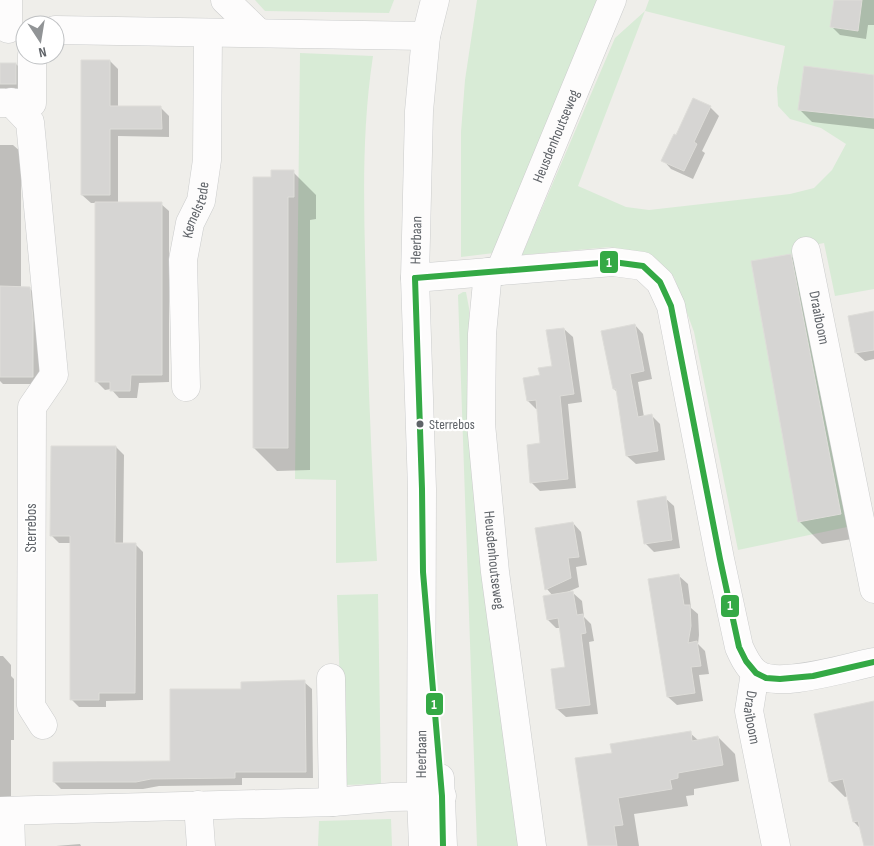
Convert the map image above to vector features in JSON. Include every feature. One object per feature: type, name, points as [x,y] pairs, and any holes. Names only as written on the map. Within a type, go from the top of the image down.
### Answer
[{"type":"street","points":[[8,0],[11,29]]},
{"type":"street","points":[[225,0],[258,32]]},
{"type":"street","name":"Heerbaan","points":[[423,846],[431,797],[415,278],[419,111],[426,36],[435,0]]},
{"type":"street","name":"Heusdenhoutseweg","points":[[532,846],[495,572],[481,424],[482,334],[494,272],[612,0]]},
{"type":"street","points":[[65,30],[426,36]]},
{"type":"street","name":"Kemelstede","points":[[186,387],[184,260],[190,223],[201,201],[207,160],[208,33]]},
{"type":"street","points":[[6,103],[32,103],[32,65]]},
{"type":"street","name":"Sterrebos","points":[[6,103],[30,122],[54,375],[32,407],[31,706],[43,726]]},
{"type":"street","name":"Draaiboom","points":[[806,251],[874,588]]},
{"type":"street","name":"Draaiboom","points":[[415,278],[613,262],[642,266],[660,282],[671,306],[739,647],[744,659],[756,673],[749,711],[776,846]]},
{"type":"street","points":[[756,673],[768,679],[788,680],[874,662]]},
{"type":"street","points":[[331,678],[333,802]]},
{"type":"street","points":[[11,846],[5,811],[333,802],[431,797]]},
{"type":"street","name":"Heerbaan","points":[[431,797],[443,846]]},
{"type":"street","points":[[198,805],[201,846]]},
{"type":"green space","points":[[255,0],[394,0],[389,13],[265,11]]},
{"type":"green space","points":[[477,0],[600,0],[494,253],[461,257],[461,132],[465,80]]},
{"type":"green space","points":[[649,0],[874,0],[874,289],[835,296],[824,243],[793,249],[847,527],[738,550],[694,332],[674,277],[658,261],[641,252],[610,247],[522,255],[615,38],[645,11]],"holes":[[[645,11],[785,46],[777,88],[778,106],[790,119],[821,128],[846,144],[832,170],[814,188],[790,194],[649,210],[626,207],[578,186]]]},
{"type":"green space","points":[[300,53],[373,56],[365,144],[364,203],[369,393],[377,561],[336,563],[336,480],[295,479]]},
{"type":"green space","points":[[466,292],[469,308],[469,342],[527,846],[477,846],[458,295]]},
{"type":"green space","points":[[378,594],[381,784],[343,785],[337,595]]},
{"type":"green space","points":[[391,819],[392,846],[318,846],[319,821]]},
{"type":"building","points":[[834,0],[862,0],[858,31],[830,27]]},
{"type":"building","points":[[81,60],[110,60],[110,106],[161,106],[162,129],[110,129],[110,195],[81,195]]},
{"type":"building","points":[[0,63],[15,63],[16,84],[0,84]]},
{"type":"building","points":[[804,66],[874,75],[874,118],[798,110]]},
{"type":"building","points":[[693,98],[711,106],[694,142],[697,144],[684,171],[661,161],[674,134],[676,135]]},
{"type":"building","points":[[271,170],[294,170],[294,197],[288,197],[288,448],[253,448],[253,177],[271,177]]},
{"type":"building","points":[[95,202],[162,202],[162,375],[131,375],[130,391],[110,391],[110,382],[95,382]]},
{"type":"building","points":[[791,254],[841,514],[798,522],[751,261]]},
{"type":"building","points":[[0,286],[30,287],[33,319],[33,377],[0,377]]},
{"type":"building","points":[[874,311],[874,350],[855,353],[848,316]]},
{"type":"building","points":[[635,324],[644,371],[630,374],[638,417],[652,414],[658,451],[626,456],[616,389],[613,389],[601,331]]},
{"type":"building","points":[[564,328],[574,394],[560,396],[568,479],[530,483],[527,445],[540,443],[536,400],[527,401],[523,378],[540,375],[538,368],[552,366],[546,330]]},
{"type":"building","points":[[51,446],[116,446],[115,543],[136,543],[135,693],[99,693],[99,700],[70,700],[70,536],[50,536]]},
{"type":"building","points":[[666,496],[672,540],[644,544],[637,501]]},
{"type":"building","points":[[573,522],[579,557],[568,558],[571,578],[545,590],[535,528]]},
{"type":"building","points":[[679,574],[684,605],[690,605],[691,626],[688,643],[697,641],[701,666],[691,667],[695,693],[667,697],[648,579]]},
{"type":"building","points":[[573,591],[577,615],[583,614],[586,633],[581,634],[590,705],[556,709],[551,669],[565,667],[558,618],[547,620],[543,596]]},
{"type":"building","points":[[305,680],[306,772],[235,772],[235,778],[151,779],[136,782],[53,782],[53,762],[170,761],[170,689],[241,689],[241,682]]},
{"type":"building","points":[[874,701],[874,846],[864,846],[858,821],[853,822],[843,779],[829,782],[814,714]]},
{"type":"building","points":[[691,731],[692,741],[718,736],[723,765],[678,773],[678,778],[670,780],[672,789],[618,798],[623,825],[614,826],[617,846],[588,846],[575,758],[612,753],[610,744]]},
{"type":"transit line","name":"1","points":[[415,278],[613,262],[643,266],[660,282],[671,306],[720,559],[739,647],[746,661],[756,673],[766,678],[780,679],[813,676],[874,662]]},
{"type":"transit line","name":"1","points":[[415,278],[423,572],[442,796],[443,846]]},
{"type":"place","name":"Sterrebos","points":[[420,424]]}]
